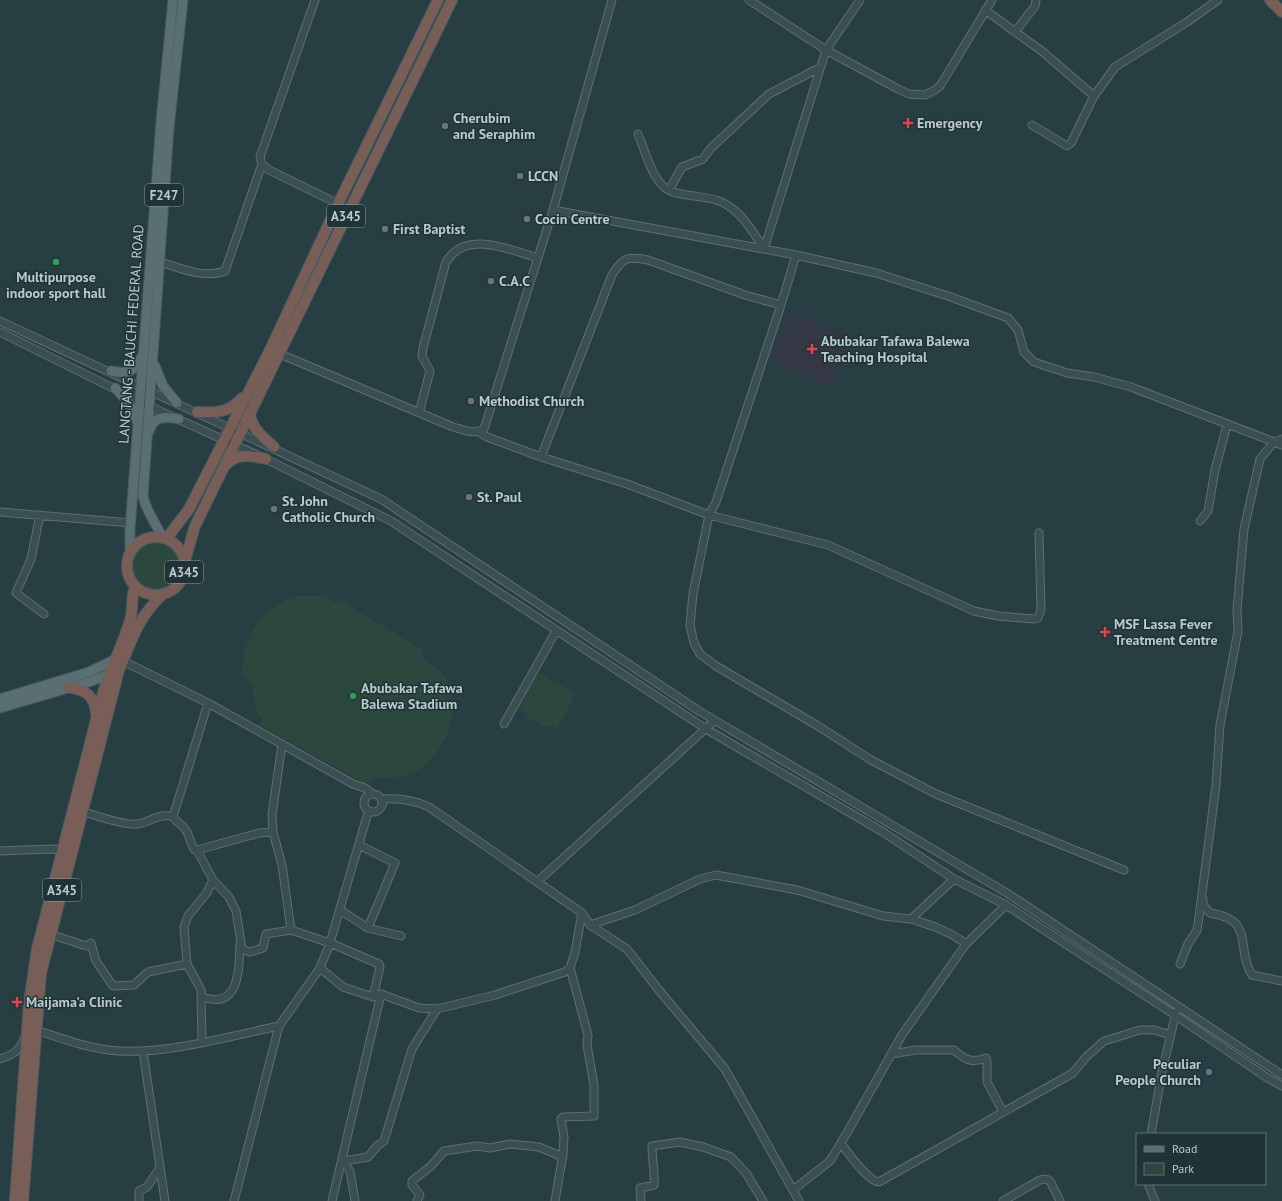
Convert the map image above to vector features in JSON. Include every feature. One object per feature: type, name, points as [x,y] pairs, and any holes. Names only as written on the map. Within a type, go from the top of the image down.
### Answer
[{"type":"highway","name":"A345","points":[[185,560],[179,547],[164,537],[189,509],[249,391],[338,204],[438,0]]},
{"type":"highway","name":"A345","points":[[23,1201],[31,1031],[28,1003],[36,955],[109,674],[119,664],[142,617],[162,595],[175,588],[180,582],[185,568],[185,560],[195,526],[452,0]]},
{"type":"highway","points":[[1270,0],[1282,12]]},
{"type":"highway","points":[[397,83],[408,89]]},
{"type":"highway","points":[[371,137],[382,142]]},
{"type":"highway","points":[[197,412],[218,413],[226,411],[249,391]]},
{"type":"highway","points":[[250,415],[252,424],[256,431],[274,447]]},
{"type":"highway","points":[[224,467],[231,459],[239,456],[266,459]]},
{"type":"highway","points":[[135,587],[129,579],[126,569],[130,550],[135,544],[148,537],[164,537]]},
{"type":"highway","name":"A345","points":[[15,1201],[31,1031],[41,973],[50,934],[84,812],[131,617],[132,595],[135,587],[147,594],[162,595]]},
{"type":"highway","points":[[68,687],[84,691],[94,700],[96,725]]},
{"type":"main road","name":"LANGTANG - BAUCHI FEDERAL ROAD","points":[[130,550],[161,122],[173,0]]},
{"type":"main road","name":"LANGTANG - BAUCHI FEDERAL ROAD","points":[[164,537],[148,511],[143,494],[169,128],[183,0]]},
{"type":"main road","points":[[111,371],[122,374],[133,370],[140,361],[144,347]]},
{"type":"main road","points":[[153,356],[156,369],[163,386],[177,403]]},
{"type":"main road","points":[[115,388],[128,402],[138,426]]},
{"type":"main road","points":[[147,434],[151,424],[156,420],[168,417],[179,419]]},
{"type":"main road","points":[[0,699],[119,664]]},
{"type":"main road","points":[[0,708],[109,674]]},
{"type":"street","points":[[160,262],[200,273],[218,274],[225,271],[262,164],[260,157],[262,149],[315,0]]},
{"type":"street","points":[[280,354],[453,427],[472,432],[479,432],[484,429],[553,210],[612,0]]},
{"type":"street","points":[[750,0],[759,2],[826,50],[898,89],[909,94],[925,95],[940,86],[992,0]]},
{"type":"street","points":[[764,249],[826,50],[860,0]]},
{"type":"street","points":[[1015,32],[1035,6],[1036,0]]},
{"type":"street","points":[[1032,125],[1067,146],[1071,143],[1094,96],[1115,67],[1187,22],[1218,0]]},
{"type":"street","points":[[985,10],[1015,32],[1094,96]]},
{"type":"street","points":[[669,190],[682,167],[703,160],[710,149],[769,94],[821,67]]},
{"type":"street","points":[[638,134],[655,174],[664,188],[717,200],[729,206],[743,218],[764,249]]},
{"type":"street","points":[[262,164],[349,209]]},
{"type":"street","points":[[553,210],[796,255],[882,275],[1000,314],[1014,324],[1024,352],[1034,362],[1067,373],[1094,377],[1125,385],[1273,443],[1282,445]]},
{"type":"street","points":[[419,412],[430,371],[422,356],[423,348],[446,262],[451,254],[466,246],[484,243],[538,258]]},
{"type":"street","points":[[796,255],[716,502],[709,515],[693,594],[690,625],[694,643],[700,654],[716,666],[818,726],[871,760],[936,794],[1124,870]]},
{"type":"street","points":[[541,458],[612,275],[618,264],[625,259],[634,258],[648,260],[746,295],[781,305]]},
{"type":"street","points":[[0,320],[274,447],[363,490],[405,513],[563,622],[714,720],[994,885],[1282,1075]]},
{"type":"street","points":[[0,332],[149,406],[266,459],[391,521],[706,729],[883,832],[954,879],[1006,905],[1175,1015],[1266,1077],[1282,1086]]},
{"type":"street","points":[[1200,521],[1208,511],[1215,470],[1227,425]]},
{"type":"street","points":[[479,432],[487,437],[541,458],[627,484],[709,515],[828,545],[974,612],[1034,619],[1038,618],[1040,610],[1038,533]]},
{"type":"street","points":[[1180,964],[1188,944],[1197,930],[1216,785],[1220,725],[1238,631],[1237,610],[1244,529],[1260,460],[1273,443],[1282,439]]},
{"type":"street","points":[[0,512],[131,523]]},
{"type":"street","points":[[40,515],[31,559],[16,593],[44,614]]},
{"type":"street","points":[[504,724],[556,630]]},
{"type":"street","points":[[119,664],[208,703],[353,784],[365,788],[373,794],[380,805]]},
{"type":"street","points":[[173,817],[208,703]]},
{"type":"street","points":[[537,882],[706,729],[714,720]]},
{"type":"street","points":[[282,744],[273,802],[273,832],[282,865],[291,930]]},
{"type":"street","points":[[353,784],[365,801],[366,807],[370,811]]},
{"type":"street","points":[[365,801],[368,796],[373,794]]},
{"type":"street","points":[[365,826],[371,814],[380,805],[384,795],[394,799],[411,800],[429,807],[582,913],[590,925],[627,949],[658,989],[725,1069],[799,1201]]},
{"type":"street","points":[[234,1201],[279,1026],[320,968],[330,943],[367,816],[370,811],[380,805]]},
{"type":"street","points":[[84,812],[117,821],[137,824],[166,814],[173,817],[176,822],[185,829],[191,846],[197,850],[213,880],[229,897],[236,911],[242,948],[250,952],[263,948],[266,934],[291,930],[330,943],[379,964],[380,967],[373,997]]},
{"type":"street","points":[[197,850],[259,833],[273,832]]},
{"type":"street","points":[[359,845],[396,863],[368,928]]},
{"type":"street","points":[[0,851],[63,850]]},
{"type":"street","points":[[590,925],[635,910],[700,880],[716,875],[797,890],[882,916],[911,919],[958,937],[966,944]]},
{"type":"street","points":[[911,919],[954,879]]},
{"type":"street","points":[[213,880],[206,894],[193,909],[186,922],[184,933],[187,964],[201,990],[202,997],[209,999],[223,999],[231,993],[240,970],[241,938]]},
{"type":"street","points":[[1202,893],[1203,905],[1210,913],[1225,916],[1232,920],[1244,938],[1247,967],[1252,975],[1282,981]]},
{"type":"street","points":[[792,1190],[830,1161],[902,1034],[966,944],[1006,905]]},
{"type":"street","points":[[340,910],[368,928],[401,936]]},
{"type":"street","points":[[555,1201],[563,1157],[564,1137],[562,1118],[594,1116],[594,1085],[587,1045],[588,1035],[570,968],[575,952],[582,913]]},
{"type":"street","points":[[50,934],[86,946],[91,943],[96,961],[113,986],[134,985],[148,972],[187,964]]},
{"type":"street","points":[[320,968],[343,987],[373,997],[381,994],[419,1008],[437,1008],[494,995],[565,972],[570,968]]},
{"type":"street","points":[[201,990],[202,1042]]},
{"type":"street","points":[[332,1201],[343,1161],[381,994]]},
{"type":"street","points":[[1151,1133],[1170,1035],[1179,1006]]},
{"type":"street","points":[[343,1161],[368,1156],[378,1145],[384,1142],[412,1049],[416,1040],[437,1008]]},
{"type":"street","points":[[0,1059],[12,1055],[22,1046],[31,1031],[80,1044],[118,1051],[143,1051],[202,1042],[279,1026]]},
{"type":"street","points":[[841,1144],[866,1174],[874,1181],[879,1182],[1073,1073],[1086,1057],[1104,1041],[1140,1030],[1154,1030],[1170,1035]]},
{"type":"street","points":[[891,1054],[916,1050],[954,1050],[965,1060],[980,1061],[986,1058],[987,1082],[1003,1112]]},
{"type":"street","points":[[143,1051],[159,1169],[165,1201]]},
{"type":"street","points":[[641,1201],[640,1188],[654,1185],[654,1172],[651,1164],[652,1146],[680,1142],[702,1147],[731,1157],[746,1173],[763,1201]]},
{"type":"street","points":[[417,1201],[420,1195],[412,1185],[412,1181],[431,1166],[444,1151],[477,1146],[490,1148],[510,1144],[539,1147],[563,1157]]},
{"type":"street","points":[[343,1161],[350,1171],[355,1201]]},
{"type":"street","points":[[139,1201],[139,1191],[147,1187],[159,1169]]},
{"type":"street","points":[[1003,1201],[1040,1180],[1046,1179],[1050,1181],[1060,1201]]},
{"type":"street","points":[[1148,1185],[1154,1201]]},
{"type":"shaded area","name":"Abubakar Tafawa Balewa Teaching Hospital","points":[[791,311],[853,339],[832,388],[771,360]]},
{"type":"green space","points":[[161,540],[166,541],[174,547],[180,555],[180,575],[174,583],[166,589],[151,590],[146,589],[138,583],[132,575],[131,560],[132,555],[138,547],[146,541]]},
{"type":"green space","name":"Abubakar Tafawa Balewa Stadium","points":[[295,596],[324,596],[336,603],[338,599],[424,651],[421,657],[443,674],[450,685],[453,698],[453,712],[450,726],[445,739],[437,752],[418,770],[413,773],[391,778],[374,778],[369,786],[259,725],[262,717],[256,711],[252,684],[242,673],[246,647],[250,636],[263,617],[272,609]]},
{"type":"green space","points":[[538,673],[576,693],[557,729],[549,725],[547,728],[525,716],[527,713],[519,709]]},
{"type":"place","name":"Emergency","points":[[908,123]]},
{"type":"place","name":"Cherubim and Seraphim","points":[[445,126]]},
{"type":"place","name":"LCCN","points":[[520,176]]},
{"type":"place","name":"Cocin Centre","points":[[527,219]]},
{"type":"place","name":"First Baptist","points":[[385,229]]},
{"type":"place","name":"Multipurpose indoor sport hall","points":[[56,262]]},
{"type":"place","name":"C.A.C","points":[[491,281]]},
{"type":"place","name":"Abubakar Tafawa Balewa Teaching Hospital","points":[[812,349]]},
{"type":"place","name":"Methodist Church","points":[[471,401]]},
{"type":"place","name":"St. Paul","points":[[469,497]]},
{"type":"place","name":"St. John Catholic Church","points":[[274,509]]},
{"type":"place","name":"MSF Lassa Fever Treatment Centre","points":[[1105,632]]},
{"type":"place","name":"Abubakar Tafawa Balewa Stadium","points":[[353,696]]},
{"type":"place","name":"Maijama'a Clinic","points":[[17,1002]]},
{"type":"place","name":"Peculiar People Church","points":[[1209,1072]]}]
